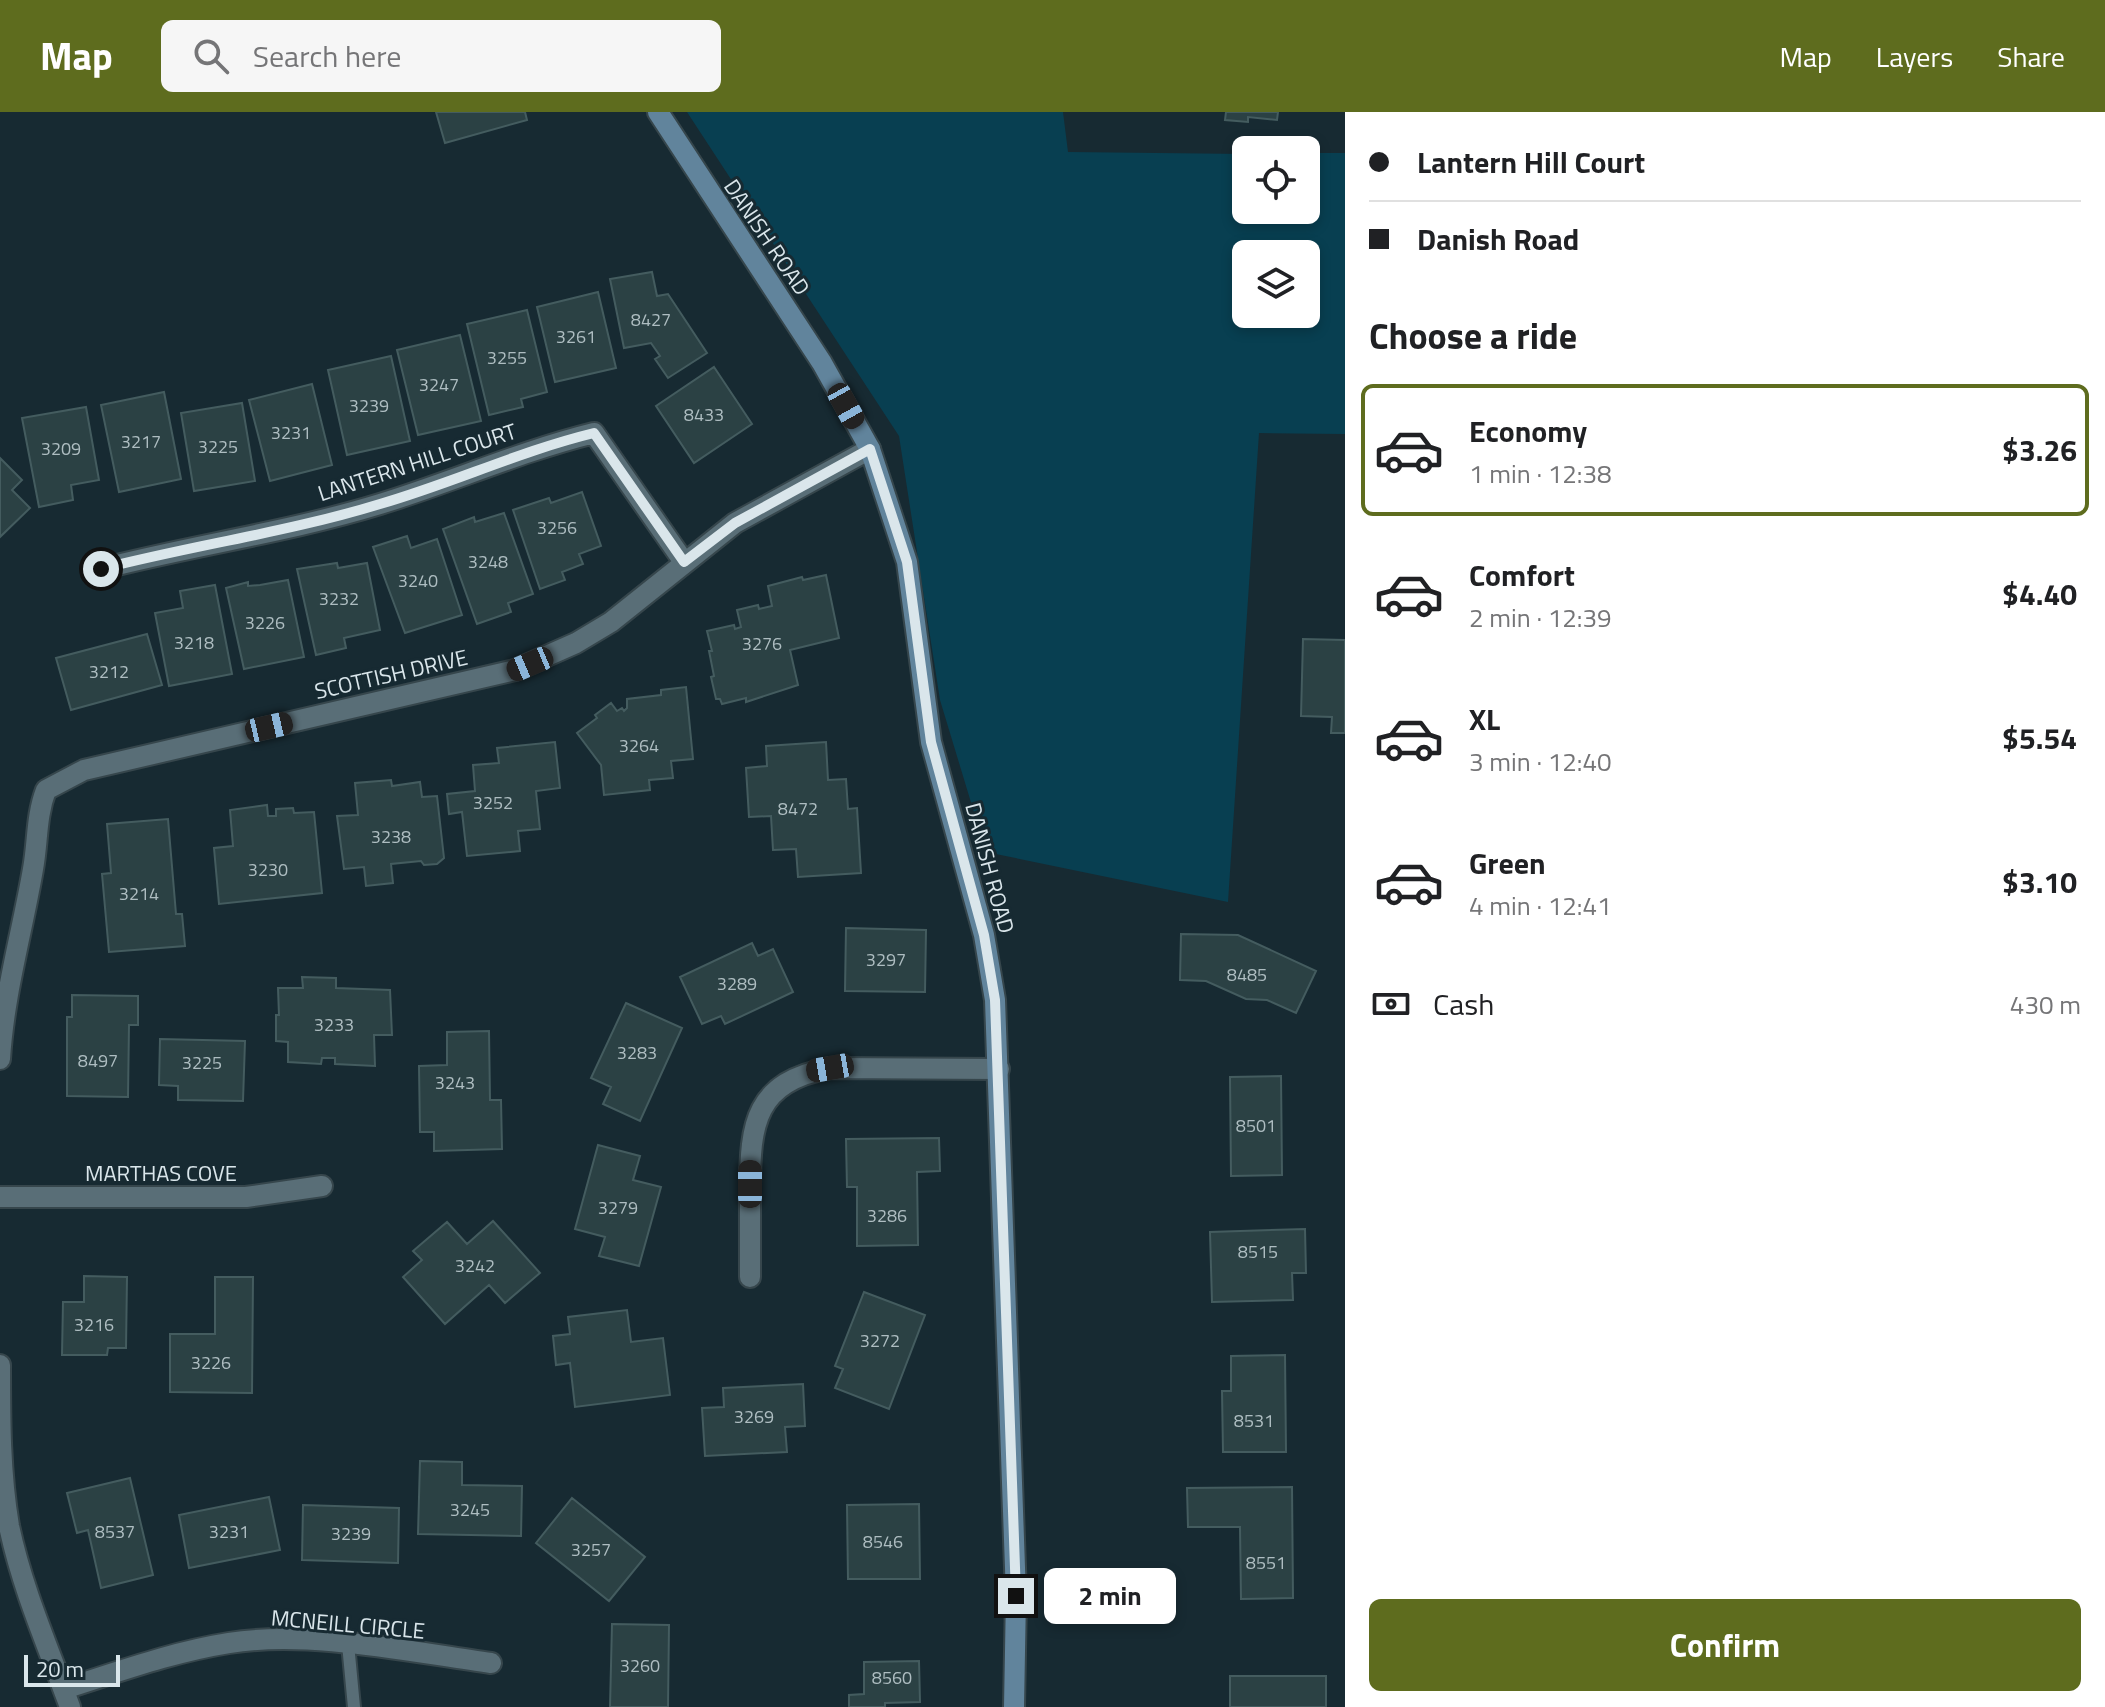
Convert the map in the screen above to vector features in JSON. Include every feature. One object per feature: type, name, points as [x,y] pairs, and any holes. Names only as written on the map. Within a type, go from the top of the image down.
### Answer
[{"type":"street","name":"DANISH ROAD","points":[[658,112],[822,363],[870,449],[907,562],[931,742],[984,935],[995,1000],[1016,1596],[1014,1707]]},
{"type":"street","name":"LANTERN HILL COURT","points":[[101,569],[180,549],[329,519],[542,446],[594,433],[684,562]]},
{"type":"street","name":"SCOTTISH DRIVE","points":[[0,1059],[6,993],[34,866],[39,810],[46,790],[84,770],[515,670],[576,643],[611,622],[735,523],[870,449]]},
{"type":"street","points":[[750,1277],[750,1154],[754,1127],[764,1103],[782,1086],[804,1073],[830,1068],[999,1069]]},
{"type":"street","name":"MARTHAS COVE","points":[[0,1197],[246,1197],[322,1186]]},
{"type":"street","points":[[0,1365],[2,1480],[10,1526],[23,1580],[67,1698]]},
{"type":"street","name":"MCNEILL CIRCLE","points":[[67,1698],[173,1654],[231,1642],[291,1640],[348,1644],[491,1663]]},
{"type":"lane","points":[[348,1644],[354,1707]]},
{"type":"shaded area","points":[[687,112],[1063,112],[1068,152],[1232,154],[1232,224],[1320,224],[1320,153],[1345,153],[1345,434],[1259,433],[1228,902],[986,852],[940,700],[899,436]]},
{"type":"building","points":[[436,112],[525,112],[527,120],[445,143]]},
{"type":"building","points":[[1226,112],[1278,112],[1277,120],[1248,117],[1248,122],[1225,120]]},
{"type":"building","points":[[652,272],[657,296],[668,294],[707,353],[668,378],[655,359],[660,356],[651,343],[624,348],[610,279]]},
{"type":"building","points":[[598,292],[616,368],[555,382],[537,307]]},
{"type":"building","points":[[527,310],[547,392],[521,399],[523,407],[489,415],[467,324]]},
{"type":"building","points":[[460,335],[481,421],[418,435],[397,350]]},
{"type":"building","points":[[391,356],[410,441],[347,455],[328,370]]},
{"type":"building","points":[[714,367],[752,424],[694,463],[656,406]]},
{"type":"building","points":[[312,384],[332,465],[270,481],[249,400]]},
{"type":"building","points":[[164,392],[181,479],[119,492],[101,405]]},
{"type":"building","points":[[242,403],[255,481],[194,491],[181,413]]},
{"type":"building","points":[[86,407],[99,480],[71,485],[73,500],[39,507],[22,418]]},
{"type":"building","points":[[0,458],[22,480],[12,490],[30,508],[0,537]]},
{"type":"building","points":[[582,492],[601,546],[579,554],[583,564],[562,572],[565,580],[540,589],[513,510],[549,498],[551,503]]},
{"type":"building","points":[[504,513],[533,594],[508,603],[511,612],[477,624],[443,529],[474,517],[475,522]]},
{"type":"building","points":[[407,536],[411,548],[437,539],[462,615],[405,633],[373,547]]},
{"type":"building","points":[[337,563],[338,568],[367,563],[380,630],[344,638],[346,648],[316,655],[297,569]]},
{"type":"building","points":[[826,575],[839,638],[790,650],[798,685],[746,702],[746,698],[722,704],[720,699],[716,699],[707,631],[734,625],[735,629],[741,627],[737,610],[758,605],[759,609],[772,606],[768,586],[802,577],[803,580]]},
{"type":"building","points":[[288,580],[304,657],[244,669],[226,588],[248,582],[248,586]]},
{"type":"building","points":[[215,585],[232,674],[169,686],[155,613],[183,608],[180,591]]},
{"type":"building","points":[[147,634],[162,685],[71,710],[56,658]]},
{"type":"building","points":[[1303,639],[1345,640],[1345,733],[1331,733],[1332,717],[1301,716]]},
{"type":"building","points":[[686,687],[693,759],[671,761],[673,778],[649,780],[650,790],[604,795],[601,765],[577,733],[611,703],[617,711],[622,708],[624,711],[627,699],[661,695],[661,690]]},
{"type":"building","points":[[555,742],[560,788],[536,791],[540,829],[518,831],[520,851],[467,856],[462,812],[449,814],[447,794],[475,791],[473,765],[499,763],[497,748]]},
{"type":"building","points":[[826,742],[828,780],[846,779],[848,809],[857,808],[861,873],[798,877],[796,849],[773,850],[771,816],[749,817],[746,768],[767,766],[766,746]]},
{"type":"building","points":[[391,780],[392,786],[420,782],[422,797],[437,796],[444,858],[437,864],[424,865],[421,861],[391,864],[393,883],[366,886],[364,867],[344,869],[337,816],[358,815],[355,783]]},
{"type":"building","points":[[267,805],[268,816],[276,816],[276,809],[293,808],[294,813],[314,812],[322,893],[219,904],[214,848],[233,846],[230,810]]},
{"type":"building","points":[[168,819],[176,914],[182,914],[185,946],[109,952],[102,874],[111,873],[107,824]]},
{"type":"building","points":[[846,928],[926,930],[925,992],[845,991]]},
{"type":"building","points":[[1181,934],[1238,935],[1316,971],[1296,1013],[1267,1000],[1246,999],[1206,981],[1180,980]]},
{"type":"building","points":[[752,943],[758,956],[773,949],[793,992],[725,1024],[721,1016],[702,1024],[680,977]]},
{"type":"building","points":[[302,977],[336,978],[336,988],[390,990],[392,1035],[374,1035],[375,1066],[335,1064],[335,1058],[322,1058],[321,1064],[288,1062],[288,1042],[276,1041],[278,988],[303,988]]},
{"type":"building","points":[[72,995],[138,996],[138,1025],[129,1025],[128,1097],[67,1096],[67,1017],[72,1017]]},
{"type":"building","points":[[626,1003],[682,1028],[640,1121],[603,1104],[611,1087],[591,1078]]},
{"type":"building","points":[[489,1031],[490,1100],[501,1100],[502,1149],[434,1151],[434,1132],[420,1132],[419,1066],[447,1065],[447,1032]]},
{"type":"building","points":[[160,1039],[245,1041],[243,1101],[178,1100],[178,1086],[159,1085]]},
{"type":"building","points":[[1281,1076],[1282,1175],[1231,1176],[1230,1077]]},
{"type":"building","points":[[939,1138],[940,1171],[917,1172],[918,1245],[857,1246],[857,1187],[847,1187],[846,1139]]},
{"type":"building","points":[[598,1145],[640,1156],[633,1180],[661,1187],[639,1266],[599,1256],[605,1237],[575,1229]]},
{"type":"building","points":[[493,1221],[540,1273],[505,1303],[489,1285],[445,1324],[403,1277],[422,1260],[413,1251],[447,1222],[467,1244]]},
{"type":"building","points":[[1305,1229],[1306,1273],[1292,1273],[1293,1300],[1212,1302],[1210,1232]]},
{"type":"building","points":[[84,1276],[127,1277],[126,1348],[108,1348],[107,1355],[62,1355],[63,1302],[84,1302]]},
{"type":"building","points":[[215,1277],[253,1277],[252,1393],[170,1392],[170,1334],[215,1334]]},
{"type":"building","points":[[864,1292],[925,1315],[889,1409],[835,1388],[843,1369],[835,1366]]},
{"type":"building","points":[[627,1310],[631,1342],[663,1338],[670,1395],[575,1407],[570,1363],[556,1365],[553,1336],[570,1334],[568,1317]]},
{"type":"building","points":[[1285,1355],[1286,1452],[1223,1452],[1222,1391],[1231,1391],[1231,1356]]},
{"type":"building","points":[[803,1384],[805,1426],[785,1427],[787,1452],[705,1456],[702,1408],[724,1407],[723,1388]]},
{"type":"building","points":[[420,1461],[462,1462],[462,1485],[522,1486],[521,1536],[418,1534]]},
{"type":"building","points":[[130,1478],[153,1575],[101,1588],[88,1530],[77,1533],[67,1493]]},
{"type":"building","points":[[1292,1487],[1293,1598],[1241,1599],[1240,1527],[1188,1527],[1187,1488]]},
{"type":"building","points":[[269,1497],[280,1550],[189,1568],[179,1515]]},
{"type":"building","points":[[572,1498],[645,1557],[609,1601],[536,1543]]},
{"type":"building","points":[[919,1504],[920,1579],[848,1579],[847,1505]]},
{"type":"building","points":[[303,1505],[399,1508],[398,1563],[302,1560]]},
{"type":"building","points":[[612,1624],[669,1625],[668,1707],[610,1707]]},
{"type":"building","points":[[919,1661],[920,1702],[885,1703],[885,1707],[849,1707],[849,1695],[864,1694],[864,1662]]},
{"type":"building","points":[[1230,1676],[1326,1676],[1326,1707],[1230,1707]]},
{"type":"route","points":[[101,569],[180,549],[329,519],[542,446],[594,433],[684,562],[735,523],[870,449],[907,562],[931,742],[984,935],[995,1000],[1016,1596]]}]
